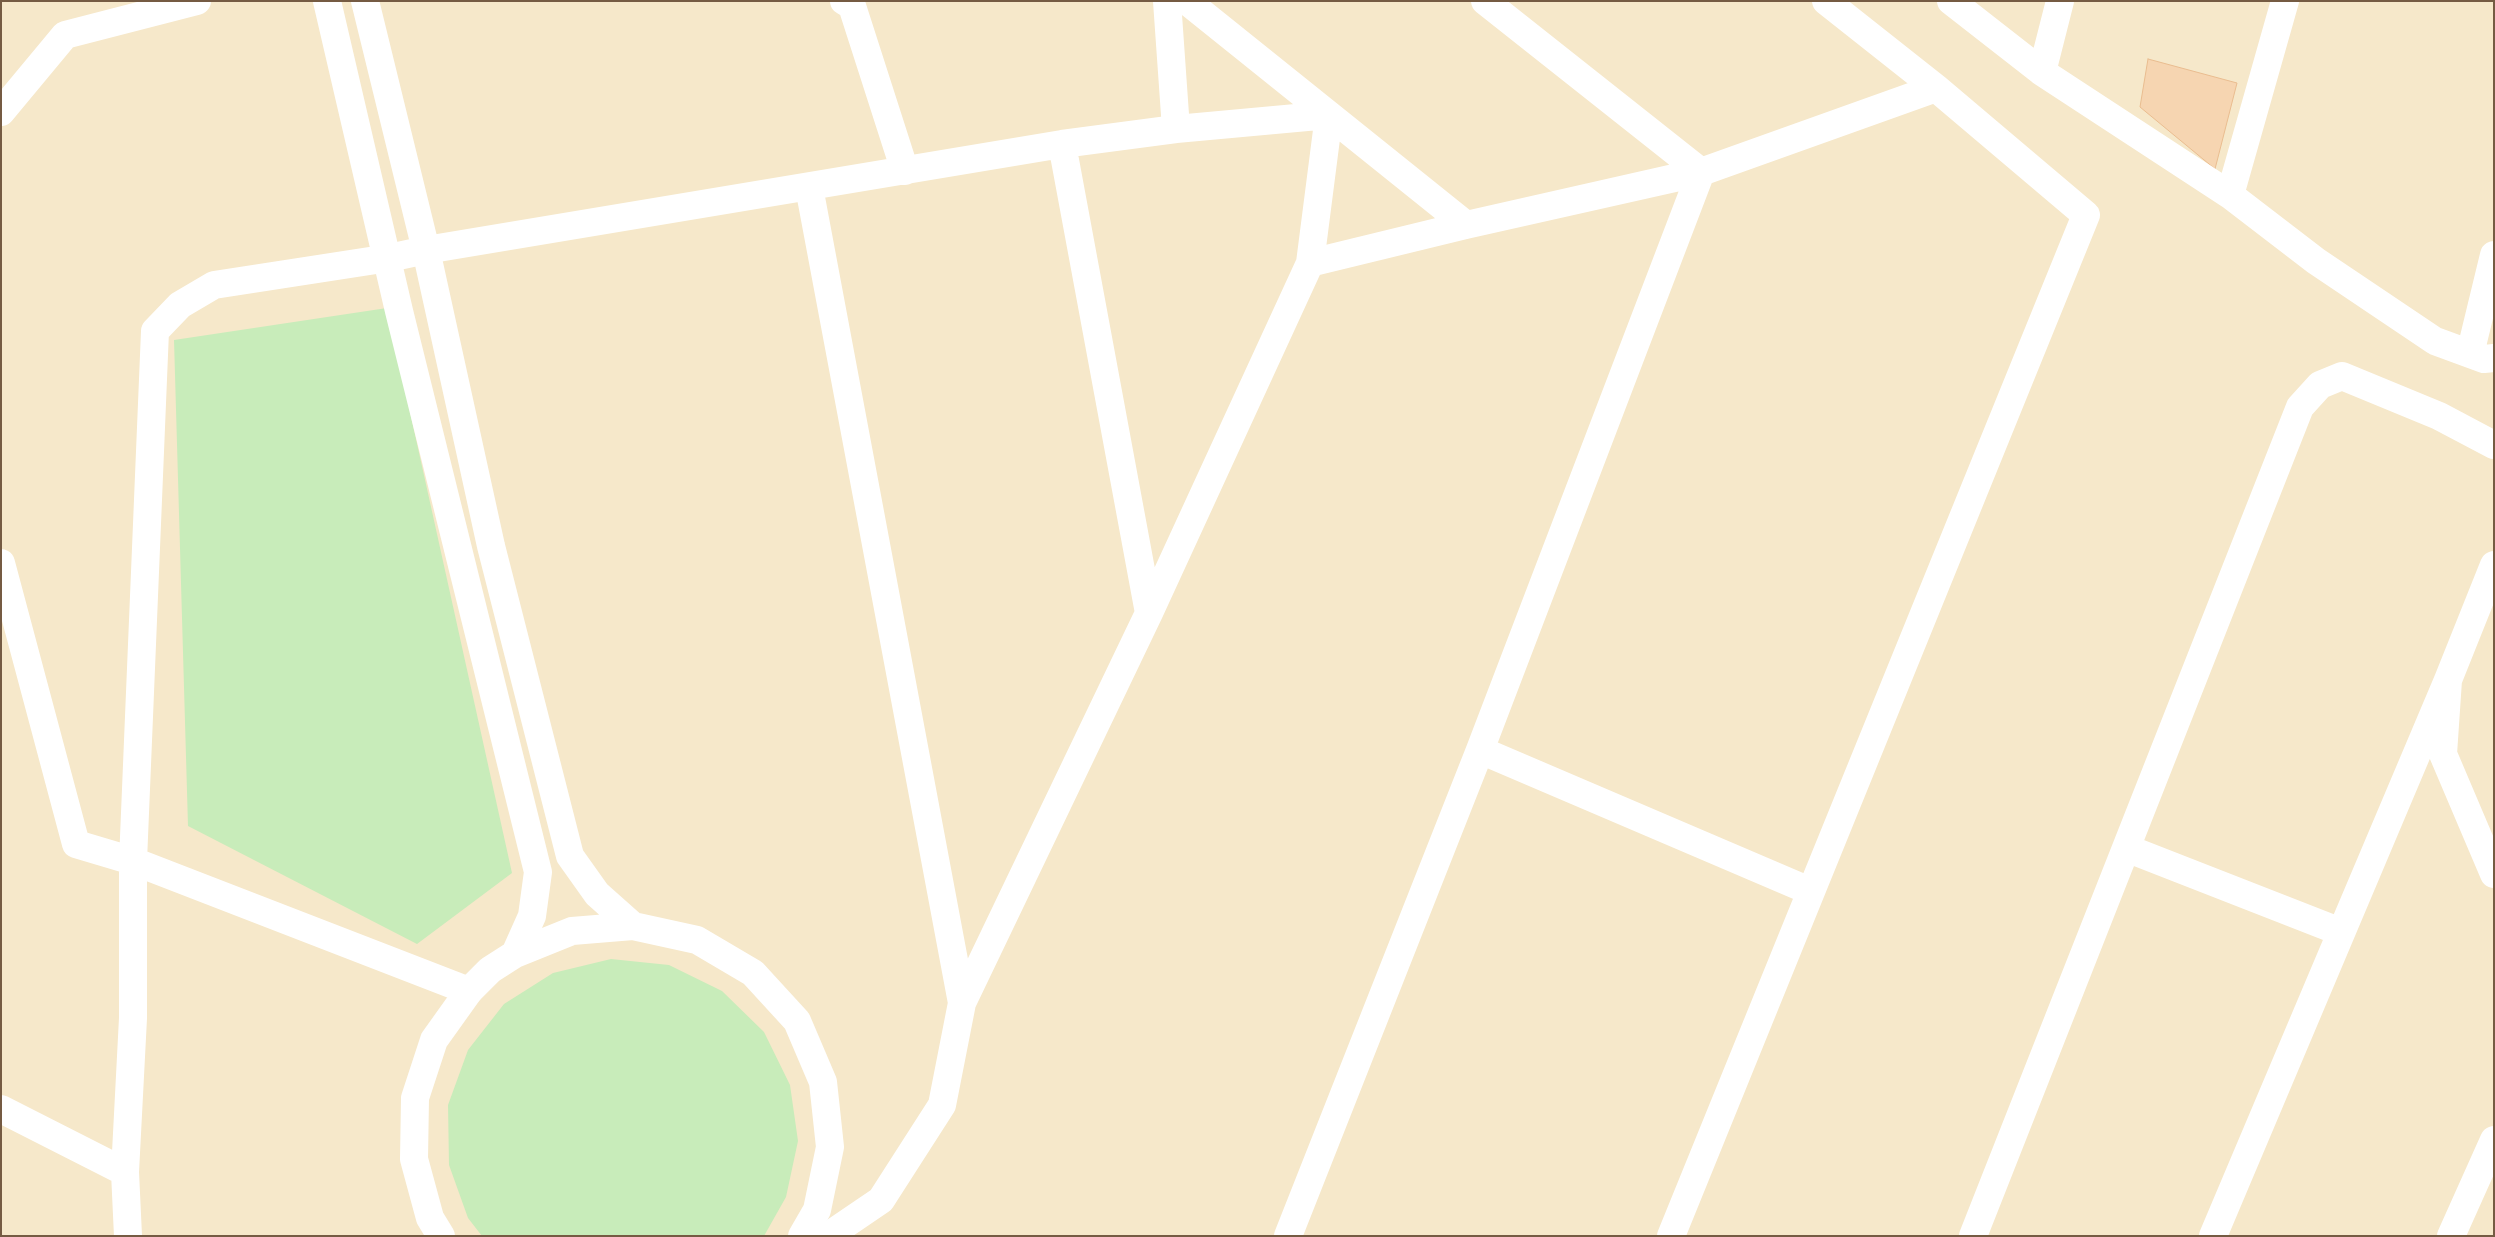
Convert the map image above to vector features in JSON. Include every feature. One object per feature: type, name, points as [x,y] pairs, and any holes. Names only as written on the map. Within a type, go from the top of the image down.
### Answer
[{"type":"street","points":[[1,112],[65,35],[197,1]]},
{"type":"street","points":[[327,1],[389,258],[399,310],[538,872],[532,916],[515,954]]},
{"type":"street","points":[[365,1],[426,250],[491,546],[570,856],[597,894],[633,926]]},
{"type":"street","points":[[844,1],[852,6],[905,171]]},
{"type":"street","points":[[1167,1],[1176,129]]},
{"type":"street","points":[[1188,1],[1466,225]]},
{"type":"street","points":[[1485,1],[1701,172]]},
{"type":"street","points":[[1671,1236],[2086,215],[1936,88],[1826,1]]},
{"type":"street","points":[[1950,1],[2042,72],[2230,195],[2365,295],[2435,341],[2482,356],[2494,255]]},
{"type":"street","points":[[2042,72],[2060,1]]},
{"type":"street","points":[[2230,195],[2285,1]]},
{"type":"street","points":[[1310,263],[1466,225],[1701,172],[1936,88]]},
{"type":"street","points":[[128,1236],[125,1172],[134,1018],[133,861],[155,331],[180,305],[214,285],[389,258],[426,250],[1062,144],[1176,129],[1329,115]]},
{"type":"street","points":[[828,1236],[881,1200],[942,1105],[962,1003],[1149,613],[1310,263],[1329,115]]},
{"type":"street","points":[[1062,144],[1149,613]]},
{"type":"street","points":[[1288,1236],[1480,750],[1701,172]]},
{"type":"street","points":[[809,187],[962,1003]]},
{"type":"street","points":[[1973,1236],[2300,407],[2320,385],[2342,376],[2439,416],[2494,445]]},
{"type":"street","points":[[1,563],[76,844],[133,861],[469,991]]},
{"type":"street","points":[[2213,1236],[2448,680],[2494,565]]},
{"type":"street","points":[[2448,680],[2443,754],[2494,874]]},
{"type":"street","points":[[1480,750],[1810,891]]},
{"type":"street","points":[[2126,848],[2342,932]]},
{"type":"street","points":[[441,1236],[430,1218],[414,1159],[415,1098],[434,1040],[469,991],[490,970],[515,954],[572,931],[633,926],[697,940],[713,949],[753,973],[797,1022],[823,1082],[830,1147],[816,1210],[802,1236]]},
{"type":"street","points":[[1,1109],[125,1172]]},
{"type":"street","points":[[2451,1236],[2494,1140]]},
{"type":"shaded area","points":[[1,1],[2494,1],[2494,1236],[1,1236]]},
{"type":"green space","points":[[387,308],[512,873],[417,944],[188,826],[174,340]]},
{"type":"green space","points":[[611,959],[669,965],[722,991],[764,1032],[790,1085],[798,1141],[786,1197],[764,1236],[482,1236],[468,1218],[449,1165],[448,1105],[468,1050],[504,1004],[553,973]]},
{"type":"building","points":[[2148,59],[2237,83],[2215,169],[2140,107]]}]
